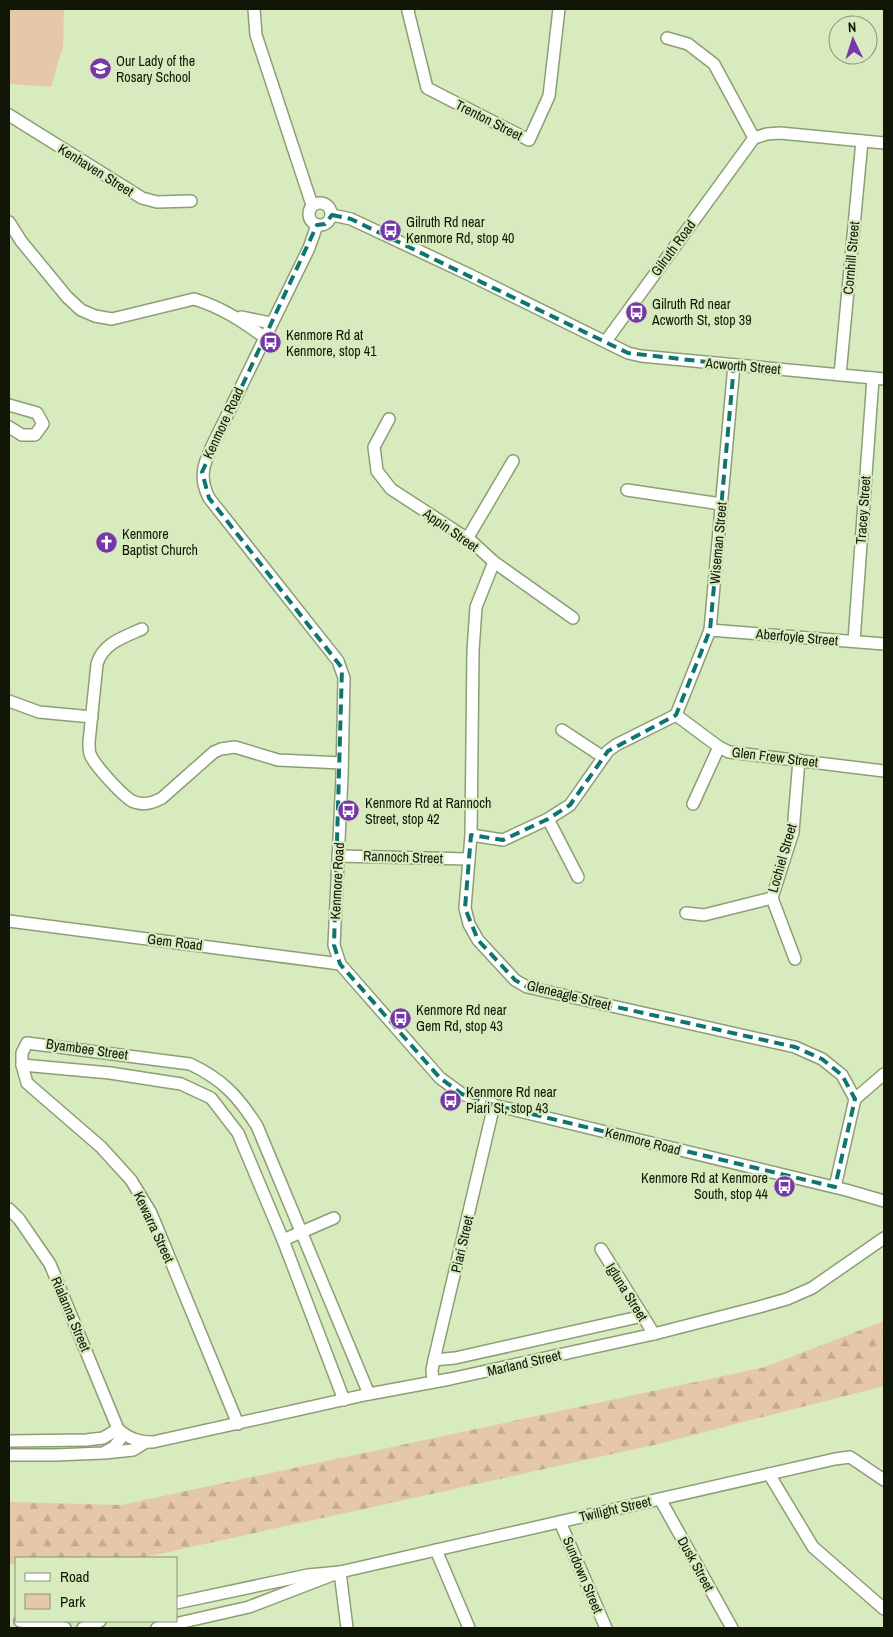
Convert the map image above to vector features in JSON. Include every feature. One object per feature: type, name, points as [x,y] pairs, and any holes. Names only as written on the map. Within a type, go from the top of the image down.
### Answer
[{"type":"street","points":[[254,9],[256,35],[312,205]]},
{"type":"street","name":"Trenton Street","points":[[409,9],[427,88],[529,140],[549,96],[559,9]]},
{"type":"street","points":[[667,38],[688,44],[714,64],[754,138],[780,133],[884,143]]},
{"type":"street","name":"Kenhaven Street","points":[[9,115],[142,198],[157,202],[191,201]]},
{"type":"street","name":"Gilruth Road","points":[[606,342],[754,138]]},
{"type":"street","name":"Cornhill Street","points":[[840,375],[862,141]]},
{"type":"street","points":[[319,202],[330,208],[332,215],[326,224],[317,225],[309,218],[309,211],[312,205],[319,202]]},
{"type":"street","points":[[332,215],[350,219],[606,342]]},
{"type":"street","points":[[9,222],[21,241],[68,297],[81,310],[95,316],[112,319],[194,299],[237,316],[271,323]]},
{"type":"street","name":"Kenmore Road","points":[[317,225],[309,248],[205,460],[202,480],[209,498],[338,661],[344,678],[334,945],[340,964],[440,1078],[462,1094],[494,1105],[835,1187],[884,1201]]},
{"type":"street","points":[[237,316],[264,338]]},
{"type":"street","name":"Acworth Street","points":[[606,342],[628,353],[641,356],[879,379]]},
{"type":"street","name":"Wiseman Street","points":[[676,715],[710,630],[734,365]]},
{"type":"street","name":"Tracey Street","points":[[854,641],[879,379]]},
{"type":"street","points":[[9,404],[37,413],[43,424],[35,435],[22,435],[9,427]]},
{"type":"street","name":"Appin Street","points":[[389,420],[374,447],[377,471],[391,489],[467,539],[494,562],[573,618]]},
{"type":"street","points":[[467,539],[513,461]]},
{"type":"street","points":[[626,490],[721,504]]},
{"type":"street","name":"Gleneagle Street","points":[[494,562],[476,607],[473,651],[471,835],[465,908],[468,924],[478,940],[515,980],[527,987],[795,1047],[822,1059],[842,1075],[855,1099]]},
{"type":"street","points":[[142,629],[114,642],[99,656],[89,742],[90,754],[96,764],[133,801],[143,804],[153,803],[162,798],[214,752],[228,747],[235,747],[278,760],[342,763]]},
{"type":"street","name":"Aberfoyle Street","points":[[710,630],[884,644]]},
{"type":"street","points":[[9,701],[39,712],[92,717]]},
{"type":"street","points":[[471,835],[503,840],[548,820],[570,805],[603,757],[616,745],[676,715]]},
{"type":"street","name":"Glen Frew Street","points":[[676,715],[728,752],[884,770]]},
{"type":"street","points":[[562,730],[603,757]]},
{"type":"street","points":[[693,804],[719,747]]},
{"type":"street","name":"Lochiel Street","points":[[686,913],[704,915],[772,898],[793,832],[799,760]]},
{"type":"street","points":[[548,820],[578,877]]},
{"type":"street","name":"Rannoch Street","points":[[338,856],[469,859]]},
{"type":"street","points":[[772,898],[795,959]]},
{"type":"street","name":"Gem Road","points":[[9,920],[340,964]]},
{"type":"street","name":"Byambee Street","points":[[344,1400],[283,1240],[238,1133],[211,1098],[181,1084],[110,1073],[22,1065],[22,1053],[25,1044],[34,1042],[190,1064],[207,1072],[227,1086],[238,1098],[257,1126],[369,1394]]},
{"type":"street","name":"Kewarra Street","points":[[22,1065],[27,1083],[101,1147],[132,1180],[150,1213],[238,1424]]},
{"type":"street","points":[[835,1187],[855,1099],[884,1074]]},
{"type":"street","name":"Piari Street","points":[[433,1382],[432,1370],[434,1360],[494,1105]]},
{"type":"street","name":"Rialanna Street","points":[[9,1209],[19,1219],[50,1264],[121,1431]]},
{"type":"street","points":[[283,1240],[334,1218]]},
{"type":"street","name":"Marland Street","points":[[121,1431],[137,1441],[153,1442],[654,1334],[786,1299],[812,1288],[884,1238]]},
{"type":"street","name":"Igluna Street","points":[[601,1249],[654,1334]]},
{"type":"street","name":"Marland Street","points":[[434,1360],[455,1358],[642,1316]]},
{"type":"street","points":[[9,1441],[86,1440],[102,1438],[121,1431]]},
{"type":"street","points":[[103,1453],[114,1447],[121,1431]]},
{"type":"street","name":"Marland Street","points":[[9,1455],[55,1456],[114,1453],[133,1450],[146,1442]]},
{"type":"street","name":"Twilight Street","points":[[178,1603],[308,1575],[340,1572],[769,1474],[850,1458],[884,1480]]},
{"type":"street","points":[[769,1474],[813,1547],[884,1609]]},
{"type":"street","name":"Dusk Street","points":[[660,1499],[732,1628]]},
{"type":"street","name":"Sundown Street","points":[[560,1522],[606,1628]]},
{"type":"street","points":[[436,1550],[469,1628]]},
{"type":"street","points":[[340,1572],[347,1628]]},
{"type":"street","name":"Twilight Street","points":[[157,1628],[250,1607],[340,1572]]},
{"type":"street","points":[[25,1622],[66,1628]]},
{"type":"street","points":[[83,1628],[98,1622]]},
{"type":"highlighted area","points":[[332,215],[351,219],[628,353],[734,365],[710,630],[676,715],[608,751],[570,805],[548,819],[503,840],[471,835],[465,908],[478,940],[515,980],[527,987],[795,1047],[822,1059],[842,1075],[855,1099],[835,1187],[494,1105],[462,1094],[440,1078],[340,964],[334,945],[342,668],[209,498],[202,472],[317,225],[325,224]]},
{"type":"green space","points":[[9,9],[64,9],[63,46],[51,87],[9,84]]},
{"type":"green space","points":[[884,1321],[884,1386],[658,1444],[146,1557],[15,1557],[15,1565],[9,1564],[9,1502],[121,1505],[765,1367]]},
{"type":"place","name":"Our Lady of the Rosary School","points":[[100,69]]},
{"type":"place","name":"Gilruth Rd near Kenmore Rd, stop 40","points":[[390,230]]},
{"type":"place","name":"Gilruth Rd near Acworth St, stop 39","points":[[636,312]]},
{"type":"place","name":"Kenmore Rd at Kenmore, stop 41","points":[[270,343]]},
{"type":"place","name":"Kenmore Baptist Church","points":[[106,542]]},
{"type":"place","name":"Kenmore Rd at Rannoch Street, stop 42","points":[[349,811]]},
{"type":"place","name":"Kenmore Rd near Gem Rd, stop 43","points":[[400,1018]]},
{"type":"place","name":"Kenmore Rd near Piari St, stop 43","points":[[450,1100]]},
{"type":"place","name":"Kenmore Rd at Kenmore South, stop 44","points":[[784,1186]]}]
